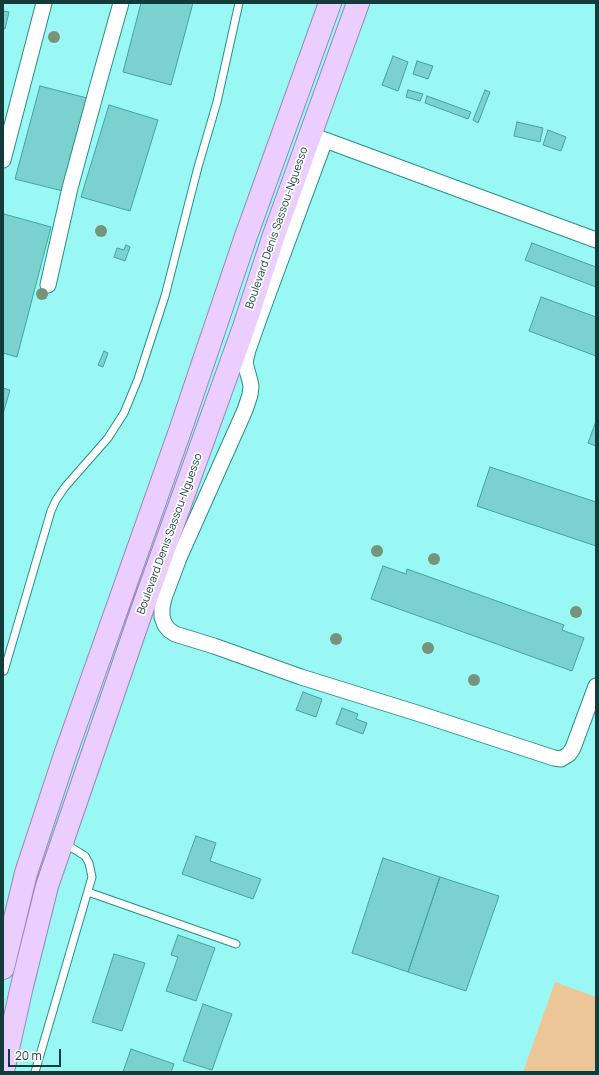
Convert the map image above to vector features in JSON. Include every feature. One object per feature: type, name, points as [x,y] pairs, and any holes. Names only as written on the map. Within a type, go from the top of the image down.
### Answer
[{"type":"main road","points":[[3,968],[26,873],[65,755],[181,428],[245,239],[330,3]]},
{"type":"main road","name":"Boulevard Denis Sassou-Nguesso","points":[[3,1071],[47,886],[142,610],[239,361],[274,235],[317,138],[358,3]]},
{"type":"street","points":[[3,160],[44,3]]},
{"type":"street","points":[[48,285],[70,188],[121,3]]},
{"type":"street","points":[[317,138],[596,240]]},
{"type":"street","points":[[239,361],[251,386],[250,395],[245,410],[179,558],[164,598],[162,617],[169,630],[175,634],[214,646],[301,677],[561,759],[569,754],[573,748],[596,686]]},
{"type":"lane","points":[[4,671],[51,511],[56,500],[65,487],[108,438],[124,413],[138,379],[165,296],[198,167],[217,102],[239,3]]},
{"type":"lane","points":[[35,1072],[92,877],[89,863],[85,856],[62,842]]},
{"type":"lane","points":[[88,892],[236,944]]},
{"type":"shaded area","points":[[555,982],[596,997],[596,1072],[523,1072]]},
{"type":"building","points":[[141,3],[193,3],[171,85],[123,72]]},
{"type":"building","points":[[3,11],[9,12],[5,29],[3,28]]},
{"type":"building","points":[[393,56],[408,62],[398,91],[382,85]]},
{"type":"building","points":[[417,61],[433,66],[428,79],[413,74]]},
{"type":"building","points":[[40,86],[87,98],[63,191],[15,179]]},
{"type":"building","points":[[408,90],[423,94],[420,101],[406,97]]},
{"type":"building","points":[[485,90],[490,92],[478,123],[473,120]]},
{"type":"building","points":[[427,96],[471,112],[468,119],[425,103]]},
{"type":"building","points":[[109,105],[158,120],[130,211],[81,197]]},
{"type":"building","points":[[517,122],[543,128],[540,142],[514,136]]},
{"type":"building","points":[[548,130],[566,137],[561,151],[543,145]]},
{"type":"building","points":[[4,214],[51,227],[17,357],[3,353]]},
{"type":"building","points":[[532,243],[596,267],[596,287],[525,260]]},
{"type":"building","points":[[126,245],[130,247],[125,261],[114,257],[117,248],[124,250]]},
{"type":"building","points":[[541,297],[596,317],[596,356],[529,331]]},
{"type":"building","points":[[104,351],[108,353],[103,367],[98,365]]},
{"type":"building","points":[[3,388],[10,390],[3,414]]},
{"type":"building","points":[[596,421],[596,446],[588,443]]},
{"type":"building","points":[[490,467],[596,502],[596,546],[477,506]]},
{"type":"building","points":[[383,566],[406,574],[407,569],[564,625],[562,630],[584,638],[572,671],[371,599]]},
{"type":"building","points":[[303,692],[322,699],[316,717],[296,710]]},
{"type":"building","points":[[342,708],[358,714],[356,719],[367,723],[363,734],[336,724]]},
{"type":"building","points":[[196,836],[216,843],[210,861],[261,879],[253,899],[182,874]]},
{"type":"building","points":[[383,858],[440,877],[408,972],[352,953]]},
{"type":"building","points":[[440,877],[499,896],[466,991],[408,972]]},
{"type":"building","points":[[178,935],[215,948],[196,1001],[166,991],[178,957],[171,955]]},
{"type":"building","points":[[114,954],[145,963],[122,1031],[92,1022]]},
{"type":"building","points":[[203,1004],[232,1014],[212,1070],[183,1061]]},
{"type":"building","points":[[131,1049],[174,1064],[171,1072],[123,1072]]}]
